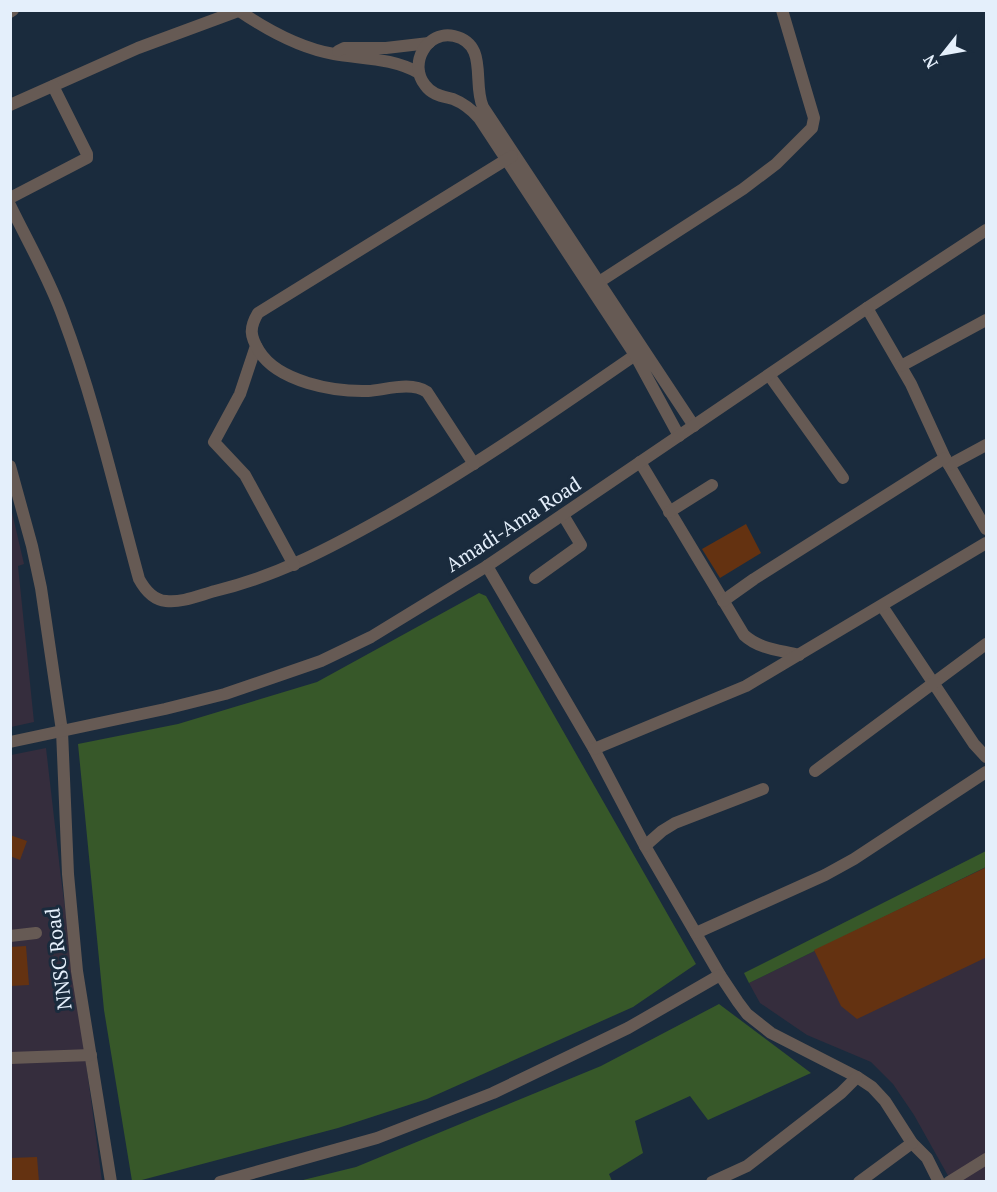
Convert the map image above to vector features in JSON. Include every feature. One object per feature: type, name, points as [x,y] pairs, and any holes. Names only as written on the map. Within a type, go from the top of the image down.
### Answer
[{"type":"street","points":[[599,282],[743,189],[776,164],[812,128],[814,118],[782,10]]},
{"type":"street","points":[[10,105],[138,48],[238,11],[273,33],[305,46],[332,54],[396,63],[419,73]]},
{"type":"street","points":[[679,436],[640,352],[599,282],[510,157],[473,111],[432,92],[424,85],[419,73],[420,55],[434,39],[444,35],[455,36],[469,45],[478,62],[478,98],[510,157],[640,352],[694,426]]},
{"type":"street","points":[[332,54],[344,48],[386,48],[429,43]]},
{"type":"street","points":[[10,198],[87,158],[53,86]]},
{"type":"street","points":[[474,464],[427,392],[422,388],[368,391],[338,389],[309,383],[279,371],[264,360],[251,332],[251,324],[258,313],[510,157]]},
{"type":"street","points":[[10,205],[62,314],[77,357],[105,449],[139,579],[144,587],[158,599],[166,601],[179,600],[251,581],[294,565],[343,541],[474,464],[640,352]]},
{"type":"street","name":"Amadi-Ama Road","points":[[10,742],[225,694],[321,661],[371,637],[487,566],[867,308],[987,230]]},
{"type":"street","points":[[867,308],[911,384],[947,461],[987,529]]},
{"type":"street","points":[[901,366],[987,320]]},
{"type":"street","points":[[256,345],[240,394],[214,441],[245,475],[294,565]]},
{"type":"street","points":[[769,375],[843,478]]},
{"type":"street","points":[[723,601],[754,579],[947,461],[987,445]]},
{"type":"street","points":[[640,462],[744,635],[752,642],[800,655]]},
{"type":"street","name":"NNSC Road","points":[[10,466],[41,588],[62,731],[69,885],[77,971],[111,1182]]},
{"type":"street","points":[[669,512],[712,485]]},
{"type":"street","points":[[534,578],[581,545],[563,515]]},
{"type":"street","points":[[594,749],[746,686],[987,543]]},
{"type":"street","points":[[487,566],[594,749],[645,846],[720,975],[747,1014],[771,1033],[872,1087],[885,1101],[912,1143],[927,1158],[939,1182]]},
{"type":"street","points":[[882,606],[974,744],[987,757]]},
{"type":"street","points":[[815,771],[987,644]]},
{"type":"street","points":[[696,933],[825,875],[854,859],[987,772]]},
{"type":"street","points":[[645,846],[675,823],[763,789]]},
{"type":"street","points":[[10,936],[36,933]]},
{"type":"street","points":[[220,1182],[377,1138],[493,1093],[628,1028],[720,975]]},
{"type":"street","points":[[10,1058],[91,1054]]},
{"type":"street","points":[[712,1182],[747,1166],[841,1093],[857,1077]]},
{"type":"street","points":[[860,1182],[912,1143]]},
{"type":"street","points":[[949,1182],[987,1159]]},
{"type":"shaded area","points":[[11,508],[24,564],[18,566],[34,722],[11,727]]},
{"type":"shaded area","points":[[46,748],[102,1181],[11,1182],[11,755]]},
{"type":"shaded area","points":[[986,867],[986,1181],[951,1181],[914,1115],[893,1084],[871,1062],[807,1035],[760,1003],[749,983]]},
{"type":"green space","points":[[479,593],[486,596],[696,964],[633,1007],[427,1099],[338,1128],[132,1181],[104,1010],[78,744],[178,724],[317,682]]},
{"type":"green space","points":[[986,851],[986,867],[749,983],[744,973]]},
{"type":"green space","points":[[719,1004],[811,1073],[708,1120],[690,1096],[635,1121],[643,1153],[609,1174],[612,1181],[299,1181],[356,1167],[601,1066]]},
{"type":"building","points":[[746,524],[761,553],[720,578],[702,549]]},
{"type":"building","points":[[10,835],[27,841],[20,860],[10,856]]},
{"type":"building","points":[[987,867],[987,957],[857,1019],[841,1006],[814,950]]},
{"type":"building","points":[[26,946],[29,985],[10,986],[10,947]]},
{"type":"building","points":[[37,1157],[39,1182],[10,1182],[10,1158]]}]
